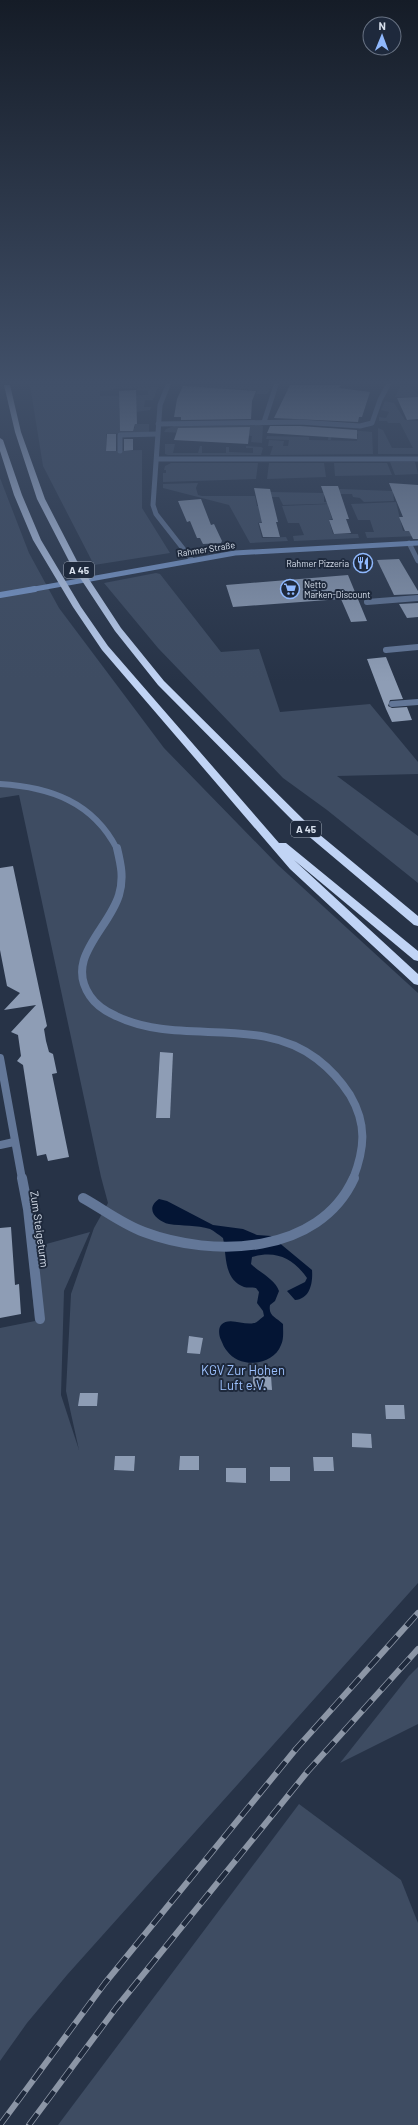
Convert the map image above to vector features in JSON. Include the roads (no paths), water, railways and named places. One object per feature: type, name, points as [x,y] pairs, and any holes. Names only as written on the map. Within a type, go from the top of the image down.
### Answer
[{"type":"highway","name":"A 45","points":[[14,484],[37,540],[77,607],[105,648],[260,827],[418,957]]},
{"type":"highway","name":"A 45","points":[[36,484],[41,499],[73,561],[122,634],[166,688],[310,832],[418,922]]},
{"type":"highway","points":[[260,827],[294,867],[418,981]]},
{"type":"main road","name":"Rahmer Straße","points":[[0,594],[249,551],[418,543]]},
{"type":"street","points":[[155,484],[153,505],[156,514],[192,560]]},
{"type":"street","points":[[409,543],[418,561]]},
{"type":"street","points":[[367,602],[418,598]]},
{"type":"street","points":[[386,650],[418,647]]},
{"type":"street","points":[[392,704],[418,702]]},
{"type":"street","points":[[0,784],[42,789],[64,796],[83,806],[108,831],[116,843],[122,862],[121,890],[108,919],[91,940],[81,964],[82,980],[88,994],[100,1009],[117,1019],[140,1026],[168,1029],[234,1031],[288,1042],[318,1060],[345,1086],[352,1097],[362,1126],[364,1144],[357,1171],[346,1195],[330,1213],[300,1232],[289,1237],[270,1242],[217,1247],[186,1244],[142,1231],[83,1198]]},
{"type":"street","name":"Zum Steigeturm","points":[[0,1058],[14,1142],[28,1209],[40,1319]]},
{"type":"street","points":[[0,1145],[14,1142]]},
{"type":"railway","points":[[0,2125],[105,1983],[296,1749],[418,1613]]},
{"type":"railway","points":[[29,2125],[116,2008],[308,1771],[418,1649]]},
{"type":"place","name":"Rahmer Pizzeria","points":[[363,563]]},
{"type":"place","name":"Netto Marken-Discount","points":[[290,589]]},
{"type":"park label","name":"KGV Zur Hohen Luft e.V.","points":[[243,1378]]}]
